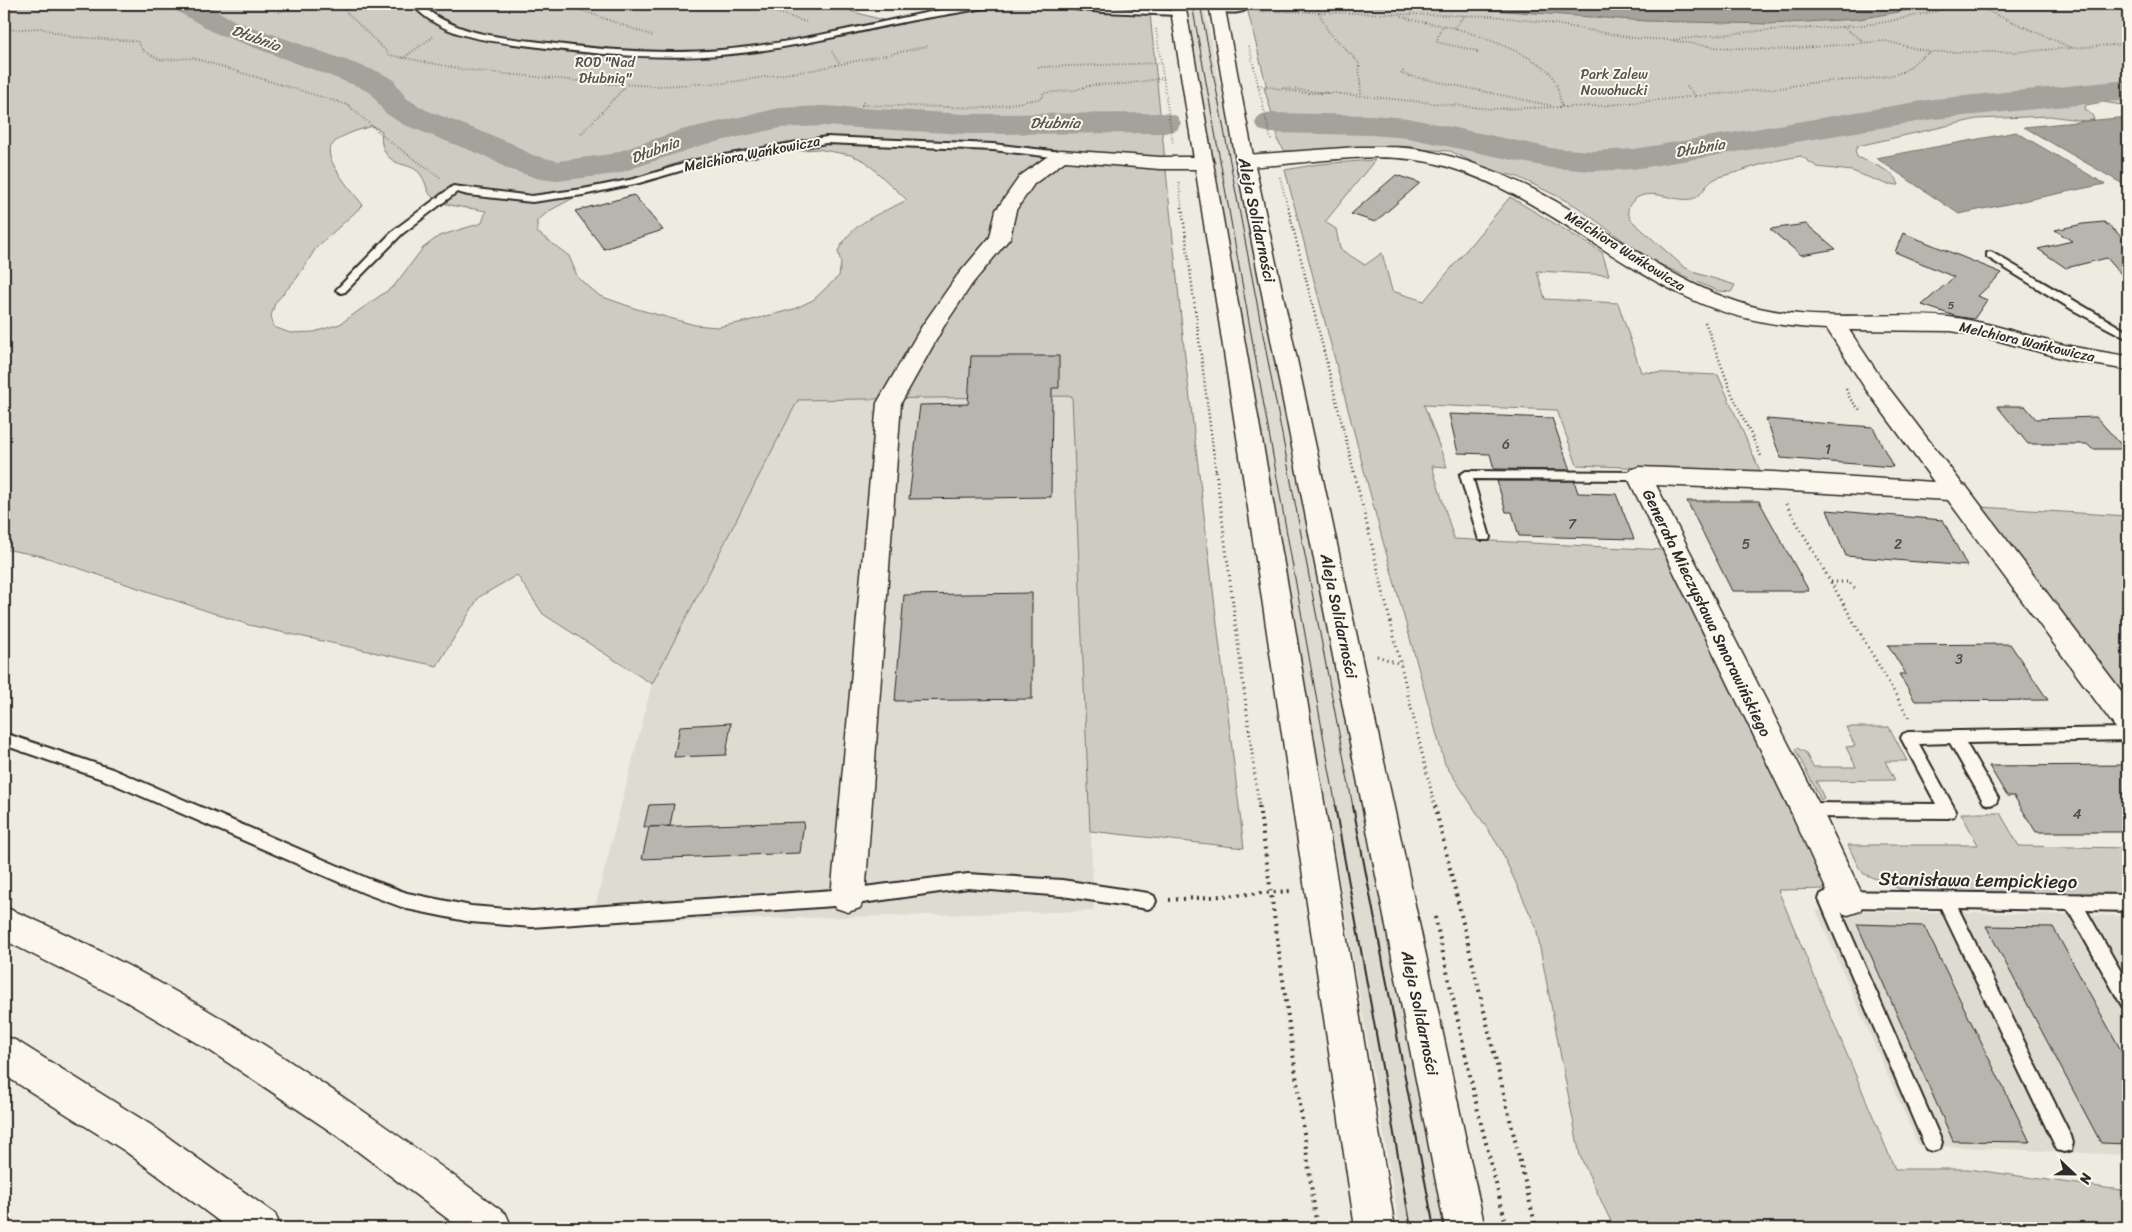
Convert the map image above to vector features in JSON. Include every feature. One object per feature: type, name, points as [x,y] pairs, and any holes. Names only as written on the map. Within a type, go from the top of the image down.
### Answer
[{"type":"street","name":"Aleja Solidarności","points":[[1216,6],[1245,161],[1465,1228]]},
{"type":"street","points":[[1177,8],[1191,169],[1323,890],[1375,1228]]},
{"type":"street","name":"Melchiora Wańkowicza","points":[[1245,161],[1365,152],[1399,153],[1446,161],[1496,180],[1555,208],[1682,288],[1733,308],[1756,313],[1834,323],[1948,324],[1984,330],[2068,353],[2128,363]]},
{"type":"street","points":[[848,897],[889,403],[938,318],[964,280],[1000,238],[1006,210],[1027,180],[1061,155]]},
{"type":"street","name":"Melchiora Wańkowicza","points":[[1061,155],[1160,164],[1191,169]]},
{"type":"street","points":[[1834,323],[1873,383],[1957,492],[2128,722]]},
{"type":"street","name":"Generała Mieczysława Smorawińskiego","points":[[1838,900],[1806,810],[1639,476],[1773,481],[1957,492]]},
{"type":"street","points":[[4,923],[103,970],[235,1046],[348,1121],[492,1228]]},
{"type":"street","points":[[4,1054],[138,1138],[261,1228]]},
{"type":"lane","points":[[416,4],[429,15],[465,34],[508,41],[675,55],[753,49],[992,4]]},
{"type":"lane","points":[[939,4],[956,10]]},
{"type":"lane","points":[[1046,4],[1103,10],[1177,8]]},
{"type":"lane","points":[[1216,6],[1242,10]]},
{"type":"lane","name":"Melchiora Wańkowicza","points":[[456,188],[468,192],[532,199],[583,192],[636,181],[696,163],[826,140],[993,147],[1061,155]]},
{"type":"lane","points":[[341,290],[398,232],[456,188]]},
{"type":"lane","points":[[1991,255],[2077,308],[2128,336]]},
{"type":"lane","points":[[1484,537],[1466,475],[1639,476]]},
{"type":"lane","points":[[1806,810],[1948,812],[1908,738],[2128,734]]},
{"type":"lane","points":[[1954,737],[1990,798]]},
{"type":"lane","points":[[4,739],[107,774],[364,885],[407,901],[471,914],[532,919],[848,897],[968,881],[1062,888],[1148,902]]},
{"type":"lane","points":[[1838,900],[1933,1142]]},
{"type":"lane","name":"Stanisława Łempickiego","points":[[1838,900],[2128,903]]},
{"type":"lane","points":[[1946,901],[2064,1143]]},
{"type":"lane","points":[[2072,902],[2128,1000]]},
{"type":"path","points":[[279,12],[304,4]]},
{"type":"path","points":[[564,4],[656,37]]},
{"type":"path","points":[[751,4],[840,33]]},
{"type":"path","points":[[853,12],[869,4]]},
{"type":"path","points":[[1315,4],[1328,32],[1359,63],[1361,96]]},
{"type":"path","points":[[1670,40],[1768,30],[1843,27],[1904,19],[1971,4],[2073,48]]},
{"type":"path","points":[[1242,10],[1517,19],[1634,38],[1670,40],[1710,47],[1777,50],[1864,41],[1894,42],[1931,52],[2014,52],[2128,44]]},
{"type":"path","points":[[1401,15],[1416,23],[1454,28],[1496,44],[1546,68],[1551,73],[1562,108]]},
{"type":"path","points":[[1454,28],[1464,16]]},
{"type":"path","points":[[1155,24],[1174,149]]},
{"type":"path","points":[[402,58],[448,26]]},
{"type":"path","points":[[1442,27],[1436,42],[1478,51],[1477,53]]},
{"type":"path","points":[[1843,27],[1864,41]]},
{"type":"path","points":[[4,30],[40,28],[72,37],[137,41],[143,51],[161,60],[194,58],[348,105],[389,141],[456,188]]},
{"type":"path","points":[[1248,40],[1272,146]]},
{"type":"path","points":[[1258,85],[1475,108],[1611,106],[1788,87],[1807,82],[1832,82],[1889,76],[1907,70],[1918,57],[1931,52]]},
{"type":"path","points":[[1038,67],[1162,64]]},
{"type":"path","points":[[1403,72],[1401,74],[1559,108]]},
{"type":"path","points":[[863,102],[862,105],[989,108],[1043,98],[1043,93],[1052,91],[1075,90],[1092,85],[1125,84],[1164,78]]},
{"type":"path","points":[[581,134],[626,86]]},
{"type":"path","points":[[1687,88],[1696,96]]},
{"type":"path","points":[[1191,169],[1271,892],[1317,1228]]},
{"type":"path","points":[[1280,176],[1333,383],[1536,1228]]},
{"type":"path","points":[[1702,314],[1732,394],[1773,481],[1912,723]]},
{"type":"path","points":[[1830,582],[1849,582],[1855,588]]},
{"type":"path","points":[[1375,656],[1377,666]]},
{"type":"path","points":[[1383,658],[1401,664]]},
{"type":"path","points":[[1148,902],[1271,892],[1323,890]]},
{"type":"path","points":[[1434,914],[1477,1107],[1507,1228]]},
{"type":"shaded area","points":[[1187,4],[1204,4],[1396,985],[1447,1228],[1400,1228]]},
{"type":"shaded area","points":[[1320,4],[1942,4],[1859,19],[1769,24],[1646,21],[1450,7],[1321,6]]},
{"type":"shaded area","points":[[2128,117],[2128,187],[2024,127]]},
{"type":"shaded area","points":[[2016,132],[2105,184],[1959,214],[1876,158]]},
{"type":"shaded area","points":[[1072,396],[1094,911],[591,923],[652,684],[798,400]]},
{"type":"shaded area","points":[[1816,910],[2128,916],[2128,1155],[1918,1145]]},
{"type":"green space","name":"ROD \"Nad Dłubnią\"","points":[[4,4],[862,4],[850,11],[883,20],[887,27],[1007,4],[1039,5],[1088,12],[1088,5],[1082,4],[1149,4],[1185,357],[1244,848],[1090,831],[1072,396],[798,400],[652,684],[543,614],[517,575],[479,597],[437,666],[249,625],[42,556],[4,549]],"holes":[[[372,126],[382,131],[382,145],[388,156],[397,163],[417,171],[423,178],[433,198],[447,204],[486,211],[482,223],[439,236],[423,248],[394,286],[340,324],[314,332],[290,333],[274,327],[271,316],[275,303],[297,278],[316,248],[363,205],[336,169],[329,153],[330,148],[333,143],[343,136]],[[817,149],[851,155],[865,161],[907,200],[877,214],[851,232],[838,251],[841,263],[839,276],[813,300],[794,309],[717,327],[695,325],[637,309],[600,296],[578,278],[569,256],[537,232],[537,221],[549,211],[579,195],[638,182],[666,167],[683,161]]]},
{"type":"green space","name":"Park Zalew Nowohucki","points":[[1246,4],[2128,4],[2128,106],[2103,102],[2086,105],[2085,109],[2092,115],[2094,120],[2085,121],[2050,116],[1977,119],[1858,146],[1855,151],[1857,157],[1887,171],[1899,185],[1886,184],[1852,171],[1817,167],[1801,156],[1767,163],[1718,178],[1706,186],[1697,197],[1690,199],[1646,195],[1638,197],[1631,203],[1628,211],[1631,220],[1684,267],[1696,273],[1735,285],[1731,292],[1718,291],[1649,259],[1576,206],[1557,196],[1518,177],[1485,168],[1450,151],[1414,149],[1285,151],[1277,140],[1277,135],[1281,130],[1277,130],[1264,88],[1267,88]]},
{"type":"green space","points":[[1375,160],[1325,222],[1336,229],[1340,249],[1365,265],[1382,253],[1392,291],[1424,301],[1510,197],[1602,252],[1609,275],[1537,271],[1545,299],[1618,303],[1641,372],[1718,375],[1761,473],[1577,465],[1557,410],[1424,405],[1447,467],[1432,466],[1454,539],[1663,550],[1828,889],[1778,890],[1895,1169],[1968,1169],[2128,1191],[2128,1228],[1614,1228],[1580,1156],[1536,927],[1500,848],[1445,764],[1379,527],[1285,170],[1319,164]]},
{"type":"green space","points":[[1980,507],[2128,516],[2128,702]]},
{"type":"green space","points":[[1846,727],[1889,727],[1907,761],[1885,761],[1895,780],[1816,781],[1824,798],[1821,800],[1795,749],[1797,748],[1805,752],[1813,767],[1856,767],[1846,747],[1855,746]]},
{"type":"green space","points":[[1961,813],[2000,813],[2019,846],[2128,848],[2128,899],[1919,897],[1864,874],[1848,845],[1978,845]]},
{"type":"building","points":[[1396,175],[1420,183],[1375,222],[1351,214]]},
{"type":"building","points":[[634,195],[663,230],[604,249],[575,211]]},
{"type":"building","points":[[2104,222],[2128,242],[2128,282],[2107,258],[2066,268],[2038,249],[2072,241],[2055,230]]},
{"type":"building","points":[[1806,224],[1836,249],[1801,255],[1770,229]]},
{"type":"building","points":[[1903,233],[2002,273],[1978,296],[1987,300],[1974,319],[1955,316],[1922,305],[1954,277],[1895,252]]},
{"type":"building","points":[[971,356],[1059,356],[1059,388],[1052,388],[1051,497],[909,499],[920,405],[968,404]]},
{"type":"building","points":[[1997,406],[2025,406],[2036,419],[2096,417],[2125,449],[2092,449],[2087,444],[2028,444]]},
{"type":"building","points":[[1449,414],[1552,418],[1570,470],[1494,469],[1490,454],[1458,453]]},
{"type":"building","points":[[1766,419],[1873,427],[1893,467],[1781,458]]},
{"type":"building","points":[[1497,481],[1574,481],[1578,493],[1616,494],[1634,539],[1519,536],[1512,512],[1506,512]]},
{"type":"building","points":[[1687,501],[1759,501],[1809,591],[1732,591]]},
{"type":"building","points":[[1827,510],[1943,520],[1967,566],[1846,556]]},
{"type":"building","points":[[1032,593],[1032,699],[895,701],[904,595]]},
{"type":"building","points":[[2010,644],[2048,700],[1915,701],[1899,674],[1906,674],[1888,645]]},
{"type":"building","points":[[731,723],[726,755],[674,757],[680,726]]},
{"type":"building","points":[[2128,765],[2128,832],[2036,832],[2014,796],[2007,796],[1989,766]]},
{"type":"building","points":[[674,804],[670,826],[644,827],[649,805]]},
{"type":"building","points":[[804,822],[800,853],[642,859],[649,827]]},
{"type":"building","points":[[1857,924],[1924,926],[2030,1142],[1953,1141]]},
{"type":"building","points":[[1986,926],[2053,927],[2128,1063],[2128,1144],[2101,1143]]},
{"type":"waterway","name":"Dłubnia","points":[[185,4],[225,27],[368,79],[382,86],[395,105],[414,117],[499,150],[520,162],[540,169],[558,171],[616,164],[693,137],[780,118],[823,116],[966,124],[1165,123]]},
{"type":"waterway","name":"Dłubnia","points":[[1271,123],[1371,125],[1408,128],[1551,158],[1593,161],[1634,159],[1934,109],[2128,90]]},
{"type":"tram line","points":[[1192,4],[1336,807]]},
{"type":"tram line","points":[[1200,4],[1353,807]]},
{"type":"tram line","points":[[1335,806],[1411,1228]]},
{"type":"tram line","points":[[1353,806],[1434,1228]]}]
